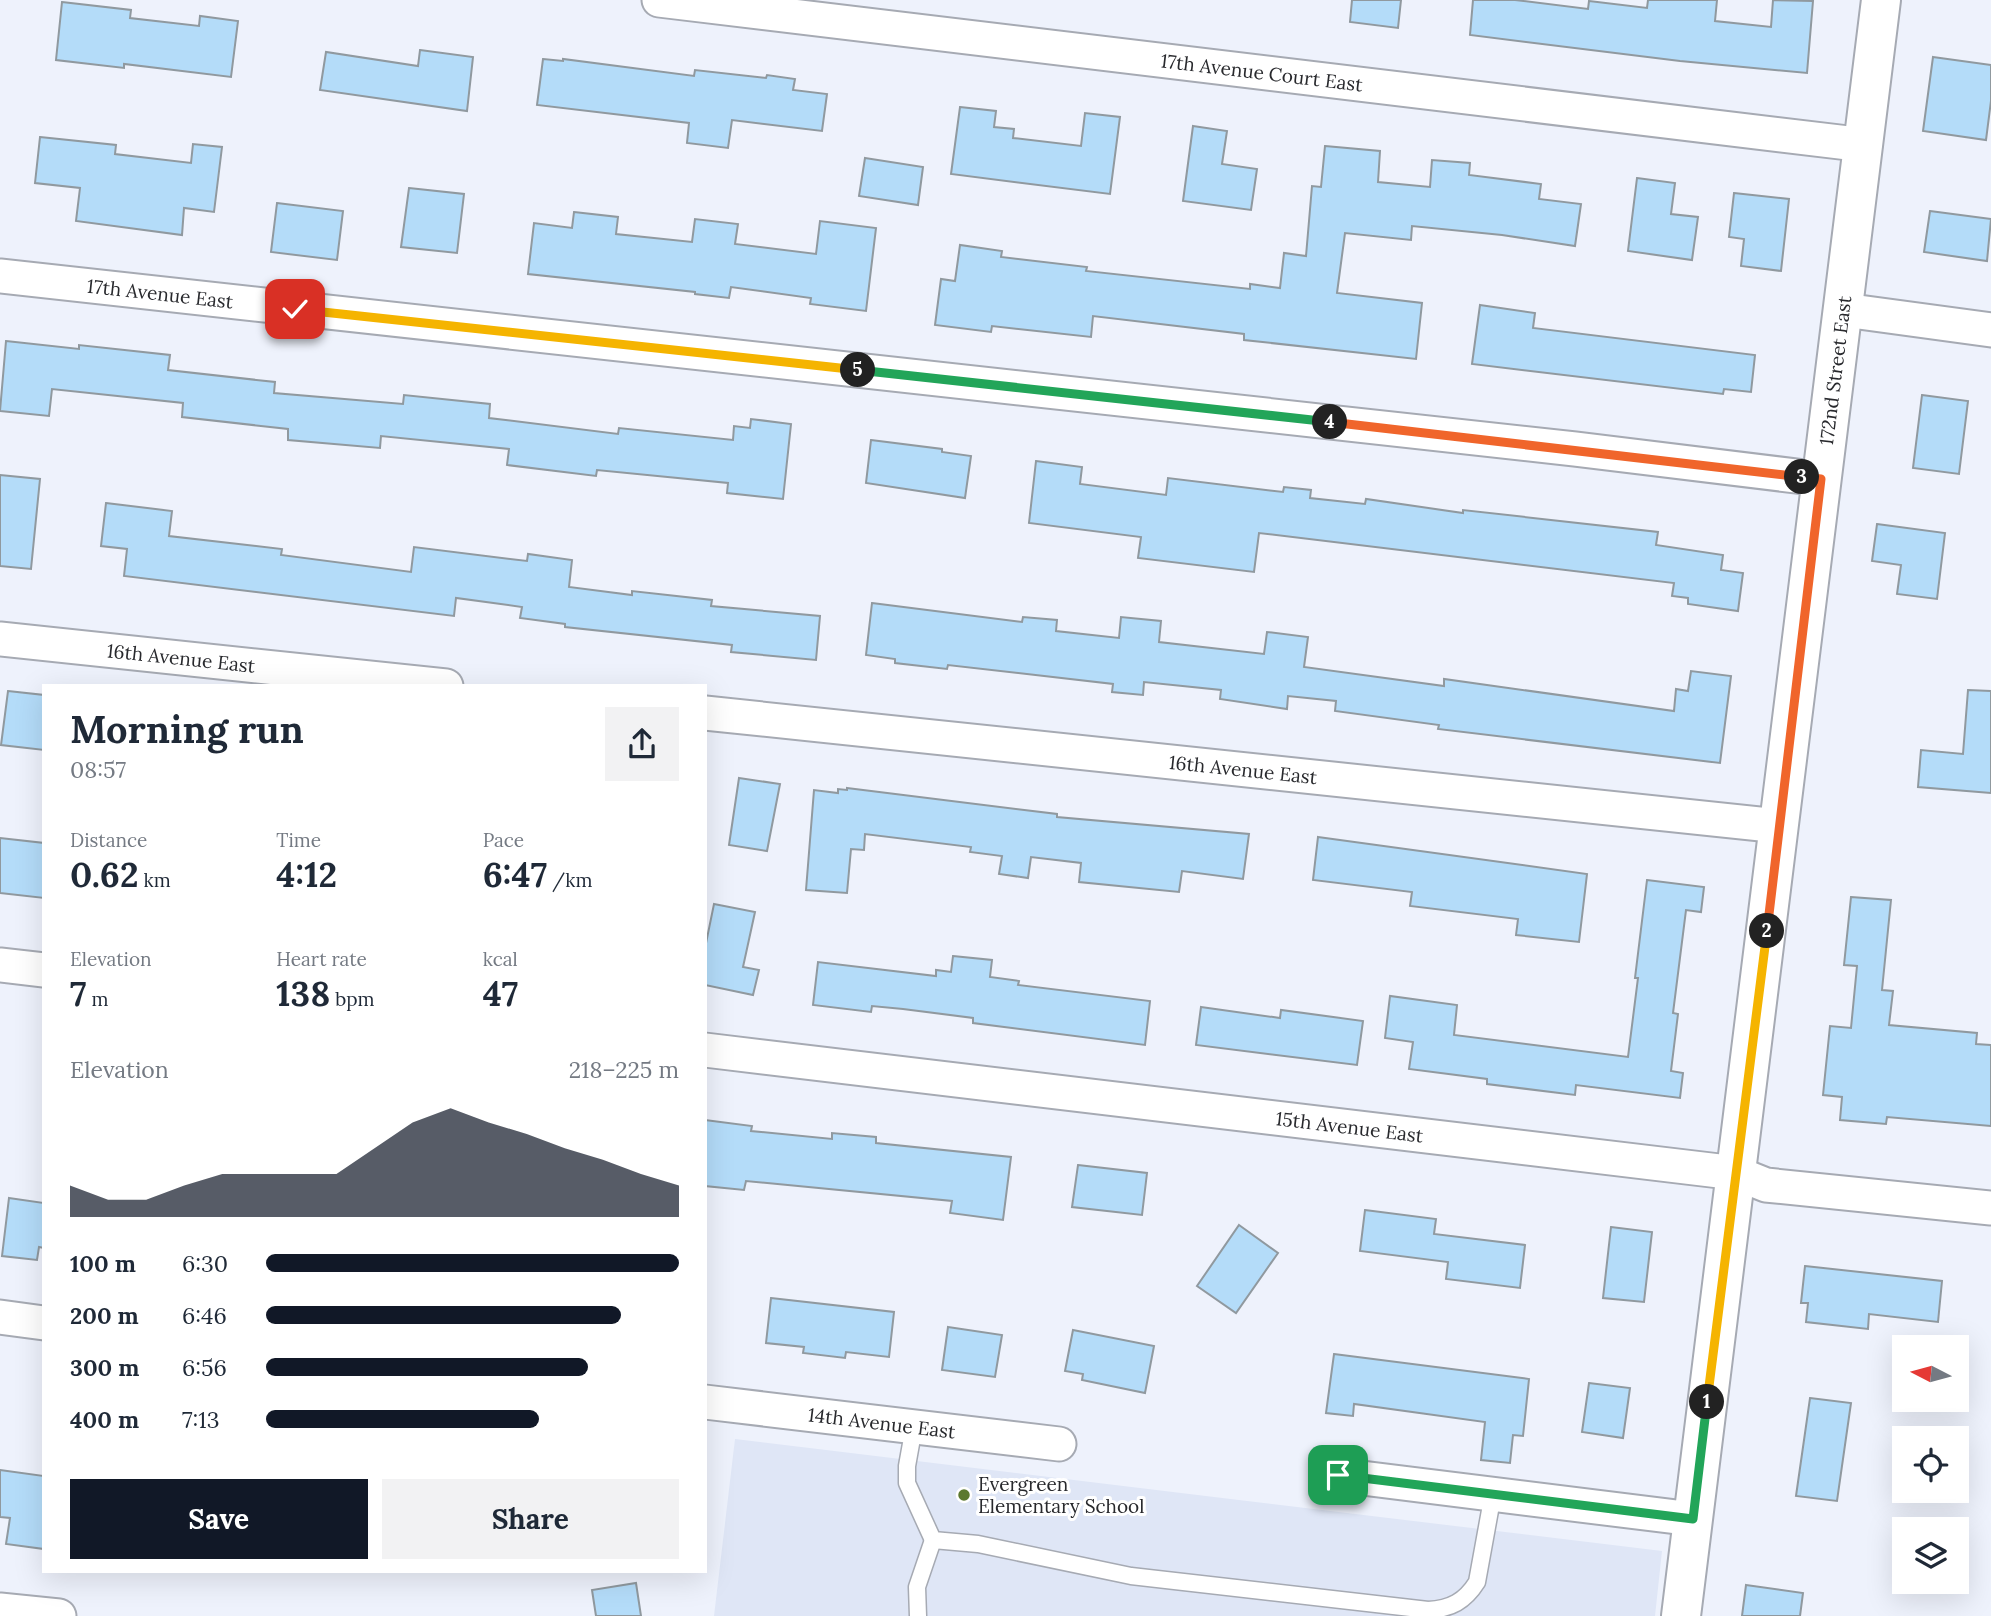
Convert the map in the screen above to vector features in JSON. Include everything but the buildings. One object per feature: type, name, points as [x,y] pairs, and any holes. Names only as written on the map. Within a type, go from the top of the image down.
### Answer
[{"type":"street","name":"17th Avenue Court East","points":[[659,0],[1865,145]]},
{"type":"street","name":"172nd Street East","points":[[1681,1616],[1881,0]]},
{"type":"street","name":"17th Avenue East","points":[[0,276],[1562,447],[1821,479]]},
{"type":"street","points":[[1844,310],[1991,330]]},
{"type":"street","name":"16th Avenue East","points":[[0,639],[427,684]]},
{"type":"street","name":"16th Avenue East","points":[[707,713],[1780,827]]},
{"type":"street","points":[[0,965],[42,970]]},
{"type":"street","name":"15th Avenue East","points":[[707,1050],[1736,1173],[1766,1185],[1991,1208]]},
{"type":"street","points":[[0,1317],[42,1323]]},
{"type":"street","name":"14th Avenue East","points":[[707,1402],[1059,1444]]},
{"type":"street","points":[[1338,1475],[1693,1519]]},
{"type":"street","points":[[0,1611],[59,1616]]},
{"type":"lane","points":[[914,1427],[907,1466],[907,1483],[933,1540],[917,1587],[918,1616]]},
{"type":"lane","points":[[933,1540],[978,1544],[1131,1576],[1428,1610],[1444,1609],[1469,1594],[1478,1582],[1493,1494]]},
{"type":"shaded area","name":"Evergreen Elementary School","points":[[735,1439],[1662,1551],[1655,1616],[714,1616]]},
{"type":"place","name":"Evergreen Elementary School","points":[[964,1495]]},
{"type":"route","points":[[295,309],[1575,449],[1821,479],[1693,1519],[1338,1475]]}]
